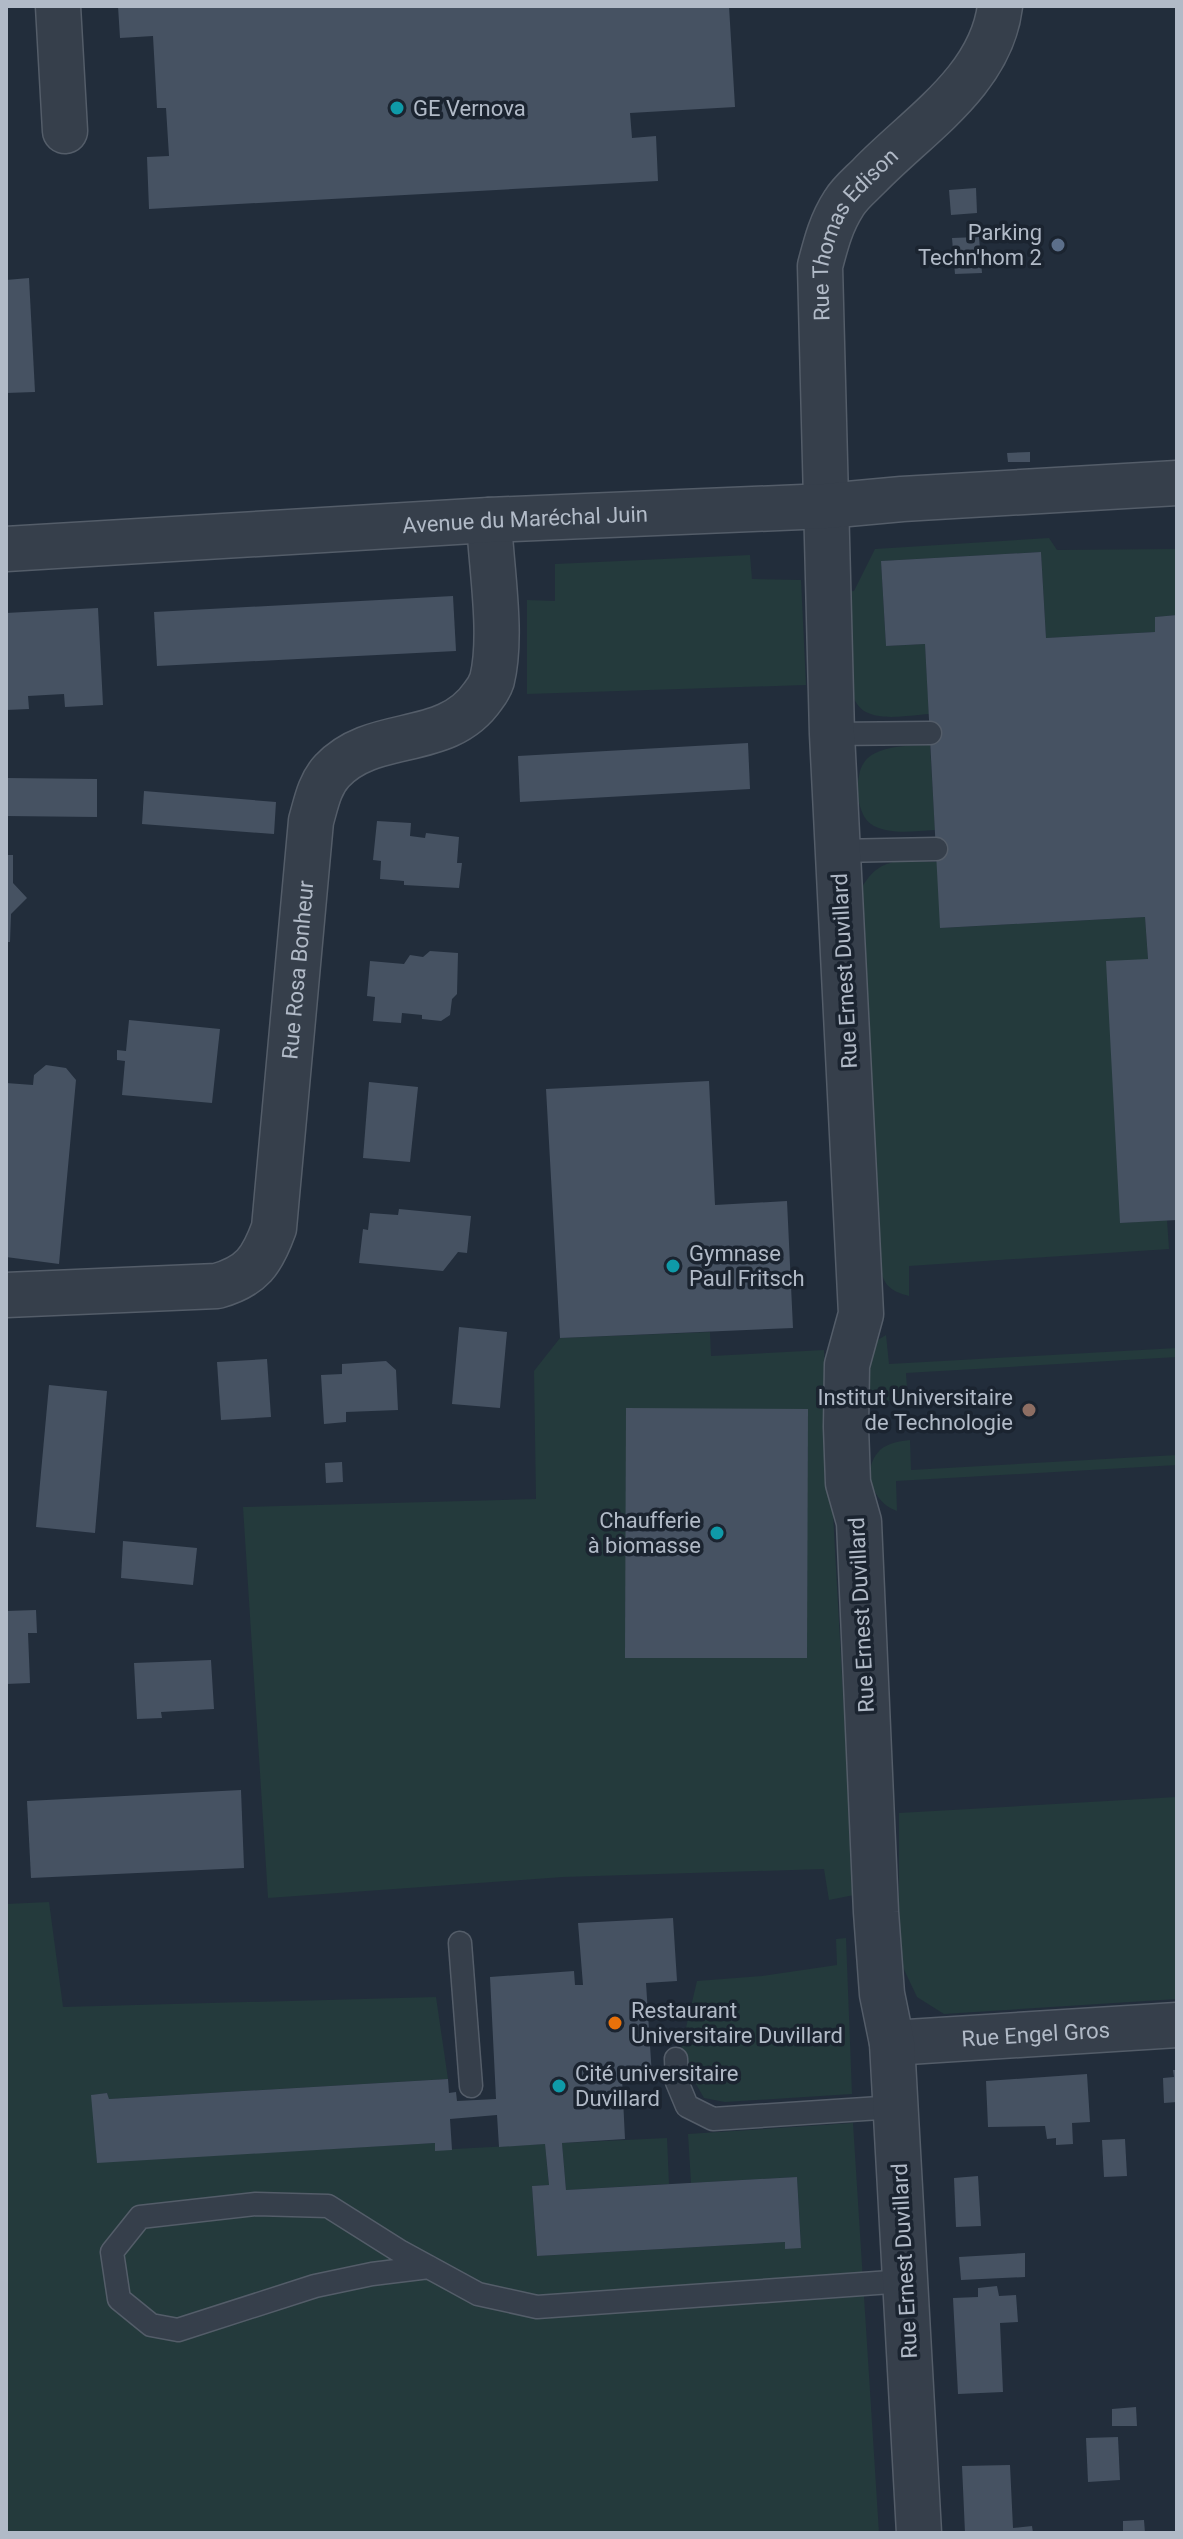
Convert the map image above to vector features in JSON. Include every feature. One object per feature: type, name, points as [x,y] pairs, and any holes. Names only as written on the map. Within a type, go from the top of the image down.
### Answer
[{"type":"street","points":[[58,6],[65,131]]},
{"type":"street","name":"Rue Thomas Edison","points":[[826,506],[820,266],[830,227],[845,201],[899,145],[949,103],[983,59],[998,21],[1000,6]]},
{"type":"street","name":"Avenue du Maréchal Juin","points":[[6,549],[489,520],[826,506],[1177,483]]},
{"type":"street","name":"Rue Ernest Duvillard","points":[[826,506],[832,734],[861,1314],[847,1365],[848,1483],[859,1522],[876,1912],[882,1994],[892,2043],[919,2533]]},
{"type":"street","name":"Rue Rosa Bonheur","points":[[6,1295],[217,1286],[236,1280],[260,1260],[274,1228],[311,821],[319,792],[333,771],[368,748],[455,724],[474,710],[491,684],[495,630],[489,520]]},
{"type":"street","name":"Rue Engel Gros","points":[[892,2043],[1177,2025]]},
{"type":"lane","points":[[832,734],[930,733]]},
{"type":"lane","points":[[838,851],[936,849]]},
{"type":"lane","points":[[460,1943],[471,2086]]},
{"type":"lane","points":[[676,2059],[677,2082],[687,2106],[713,2119],[895,2107]]},
{"type":"lane","points":[[429,2267],[372,2274],[315,2286],[178,2330],[151,2325],[119,2299],[112,2252],[140,2217],[256,2204],[328,2206],[478,2294],[537,2307],[905,2281]]},
{"type":"green space","points":[[1049,538],[1057,550],[1177,549],[1177,615],[1155,617],[1155,632],[1046,638],[1041,552],[881,561],[886,646],[925,644],[929,714],[880,716],[866,712],[857,704],[847,675],[843,592],[854,591],[875,549]]},
{"type":"green space","points":[[750,555],[752,579],[801,580],[806,685],[527,694],[527,600],[555,601],[555,564]]},
{"type":"green space","points":[[930,745],[935,830],[896,831],[871,824],[863,815],[857,794],[862,766],[877,752]]},
{"type":"green space","points":[[899,861],[937,862],[941,928],[1145,917],[1148,959],[1120,1223],[1167,1220],[1169,1249],[909,1266],[909,1296],[893,1290],[886,1283],[880,1268],[862,887],[877,869]]},
{"type":"green space","points":[[710,1332],[711,1356],[824,1350],[854,1895],[829,1900],[824,1869],[563,1877],[268,1898],[243,1507],[536,1499],[534,1371],[560,1338]]},
{"type":"green space","points":[[886,1335],[889,1364],[1177,1348],[1177,1357],[906,1373],[908,1404],[901,1404],[879,1397],[868,1387],[866,1380],[866,1368],[876,1341]]},
{"type":"green space","points":[[910,1440],[911,1470],[1177,1455],[1177,1465],[896,1481],[897,1511],[881,1501],[876,1493],[870,1476],[871,1467],[880,1450]]},
{"type":"green space","points":[[1177,1797],[1177,1999],[944,2014],[917,1997],[899,1959],[899,1813]]},
{"type":"green space","points":[[49,1902],[63,2007],[436,1997],[448,2079],[109,2099],[107,2093],[92,2095],[97,2162],[435,2143],[436,2150],[545,2144],[549,2185],[532,2186],[537,2256],[785,2242],[785,2249],[801,2247],[797,2177],[691,2183],[688,2134],[853,2123],[879,2533],[6,2533],[6,1904]]},
{"type":"green space","points":[[846,1938],[852,2094],[725,2102],[704,2098],[681,2049],[697,1981],[762,1976],[837,1965],[836,1939]]},
{"type":"green space","points":[[667,2138],[669,2184],[566,2190],[562,2143]]},
{"type":"building","name":"GE Vernova","points":[[118,6],[729,6],[735,107],[630,113],[632,138],[656,136],[658,181],[149,209],[147,157],[169,156],[166,108],[157,108],[153,36],[120,38]]},
{"type":"building","points":[[976,188],[977,213],[951,215],[949,190]]},
{"type":"building","points":[[979,237],[982,273],[955,274],[952,238]]},
{"type":"building","points":[[29,278],[35,392],[6,393],[6,280]]},
{"type":"building","points":[[1030,452],[1030,462],[1008,462],[1007,453]]},
{"type":"building","points":[[1041,552],[1046,638],[1155,632],[1155,617],[1177,615],[1177,1220],[1120,1223],[1106,961],[1148,959],[1145,917],[940,928],[925,644],[886,646],[881,561]]},
{"type":"building","points":[[453,596],[456,651],[157,666],[154,612]]},
{"type":"building","points":[[98,608],[103,705],[65,707],[64,694],[28,696],[29,709],[6,710],[6,613]]},
{"type":"building","points":[[748,743],[750,789],[520,802],[518,756]]},
{"type":"building","points":[[6,778],[97,779],[97,817],[6,816]]},
{"type":"building","points":[[144,791],[276,802],[274,834],[142,824]]},
{"type":"building","points":[[377,821],[411,823],[410,836],[425,838],[426,833],[459,837],[457,863],[462,863],[459,888],[404,885],[404,881],[380,879],[381,861],[373,860]]},
{"type":"building","points":[[6,855],[13,855],[13,883],[27,898],[11,914],[10,942],[6,942]]},
{"type":"building","points":[[430,951],[458,953],[457,994],[452,999],[450,1015],[441,1021],[402,1013],[401,1023],[373,1021],[375,997],[367,996],[370,961],[404,964],[410,955],[423,957]]},
{"type":"building","points":[[129,1020],[220,1029],[212,1103],[122,1095],[125,1061],[117,1060],[117,1050],[126,1051]]},
{"type":"building","points":[[46,1065],[66,1068],[76,1080],[59,1264],[6,1257],[6,1083],[33,1085],[34,1075]]},
{"type":"building","name":"Gymnase Paul Fritsch","points":[[709,1081],[715,1205],[787,1201],[793,1328],[560,1338],[546,1089]]},
{"type":"building","points":[[369,1082],[418,1087],[410,1162],[363,1158]]},
{"type":"building","points":[[399,1209],[471,1216],[467,1253],[458,1252],[443,1271],[359,1263],[363,1229],[368,1230],[370,1213],[398,1215]]},
{"type":"building","points":[[459,1327],[507,1332],[500,1408],[452,1404]]},
{"type":"building","points":[[267,1359],[271,1417],[221,1420],[217,1362]]},
{"type":"building","points":[[386,1361],[396,1370],[398,1410],[346,1412],[346,1422],[324,1424],[321,1375],[342,1374],[342,1364]]},
{"type":"building","points":[[49,1385],[107,1391],[95,1533],[36,1527]]},
{"type":"building","name":"Chaufferie à biomasse","points":[[626,1408],[808,1409],[807,1658],[625,1658]]},
{"type":"building","points":[[342,1462],[343,1482],[326,1483],[325,1463]]},
{"type":"building","points":[[123,1541],[197,1548],[193,1585],[121,1578]]},
{"type":"building","points":[[36,1610],[37,1633],[28,1633],[30,1683],[6,1684],[6,1611]]},
{"type":"building","points":[[211,1660],[214,1709],[161,1712],[162,1718],[137,1719],[134,1663]]},
{"type":"building","points":[[241,1790],[244,1868],[31,1878],[27,1801]]},
{"type":"building","name":"Cité universitaire Duvillard","points":[[673,1918],[677,1981],[646,1983],[652,2076],[622,2078],[625,2139],[562,2143],[566,2190],[797,2177],[801,2248],[785,2249],[785,2242],[537,2256],[532,2186],[549,2185],[545,2144],[499,2147],[497,2115],[450,2119],[452,2150],[435,2151],[435,2143],[97,2163],[91,2095],[107,2093],[109,2099],[448,2079],[449,2093],[456,2092],[457,2101],[496,2099],[490,1977],[574,1971],[575,1985],[583,1985],[578,1923]]},
{"type":"building","points":[[1173,2070],[1177,2070],[1177,2102],[1164,2103],[1163,2078],[1174,2077]]},
{"type":"building","points":[[1087,2074],[1090,2122],[1072,2123],[1073,2144],[1056,2145],[1056,2138],[1047,2139],[1045,2126],[988,2127],[986,2081]]},
{"type":"building","points":[[1125,2139],[1127,2176],[1104,2177],[1102,2140]]},
{"type":"building","points":[[978,2176],[981,2226],[956,2227],[954,2178]]},
{"type":"building","points":[[1025,2253],[1025,2277],[961,2280],[959,2257]]},
{"type":"building","points":[[997,2286],[999,2296],[1016,2295],[1018,2322],[1000,2323],[1003,2392],[958,2394],[953,2298],[978,2297],[978,2288]]},
{"type":"building","points":[[1136,2407],[1137,2426],[1112,2426],[1112,2409]]},
{"type":"building","points":[[1118,2437],[1120,2480],[1088,2482],[1086,2438]]},
{"type":"building","points":[[1010,2465],[1013,2528],[1032,2526],[1033,2533],[965,2533],[962,2466]]},
{"type":"building","points":[[1144,2520],[1145,2533],[1123,2533],[1123,2521]]},
{"type":"place","name":"GE Vernova","points":[[397,108]]},
{"type":"place","name":"Parking Techn'hom 2","points":[[1058,245]]},
{"type":"place","name":"Gymnase Paul Fritsch","points":[[673,1266]]},
{"type":"place","name":"Institut Universitaire de Technologie","points":[[1029,1410]]},
{"type":"place","name":"Chaufferie à biomasse","points":[[717,1533]]},
{"type":"place","name":"Restaurant Universitaire Duvillard","points":[[615,2023]]},
{"type":"place","name":"Cité universitaire Duvillard","points":[[559,2086]]}]
